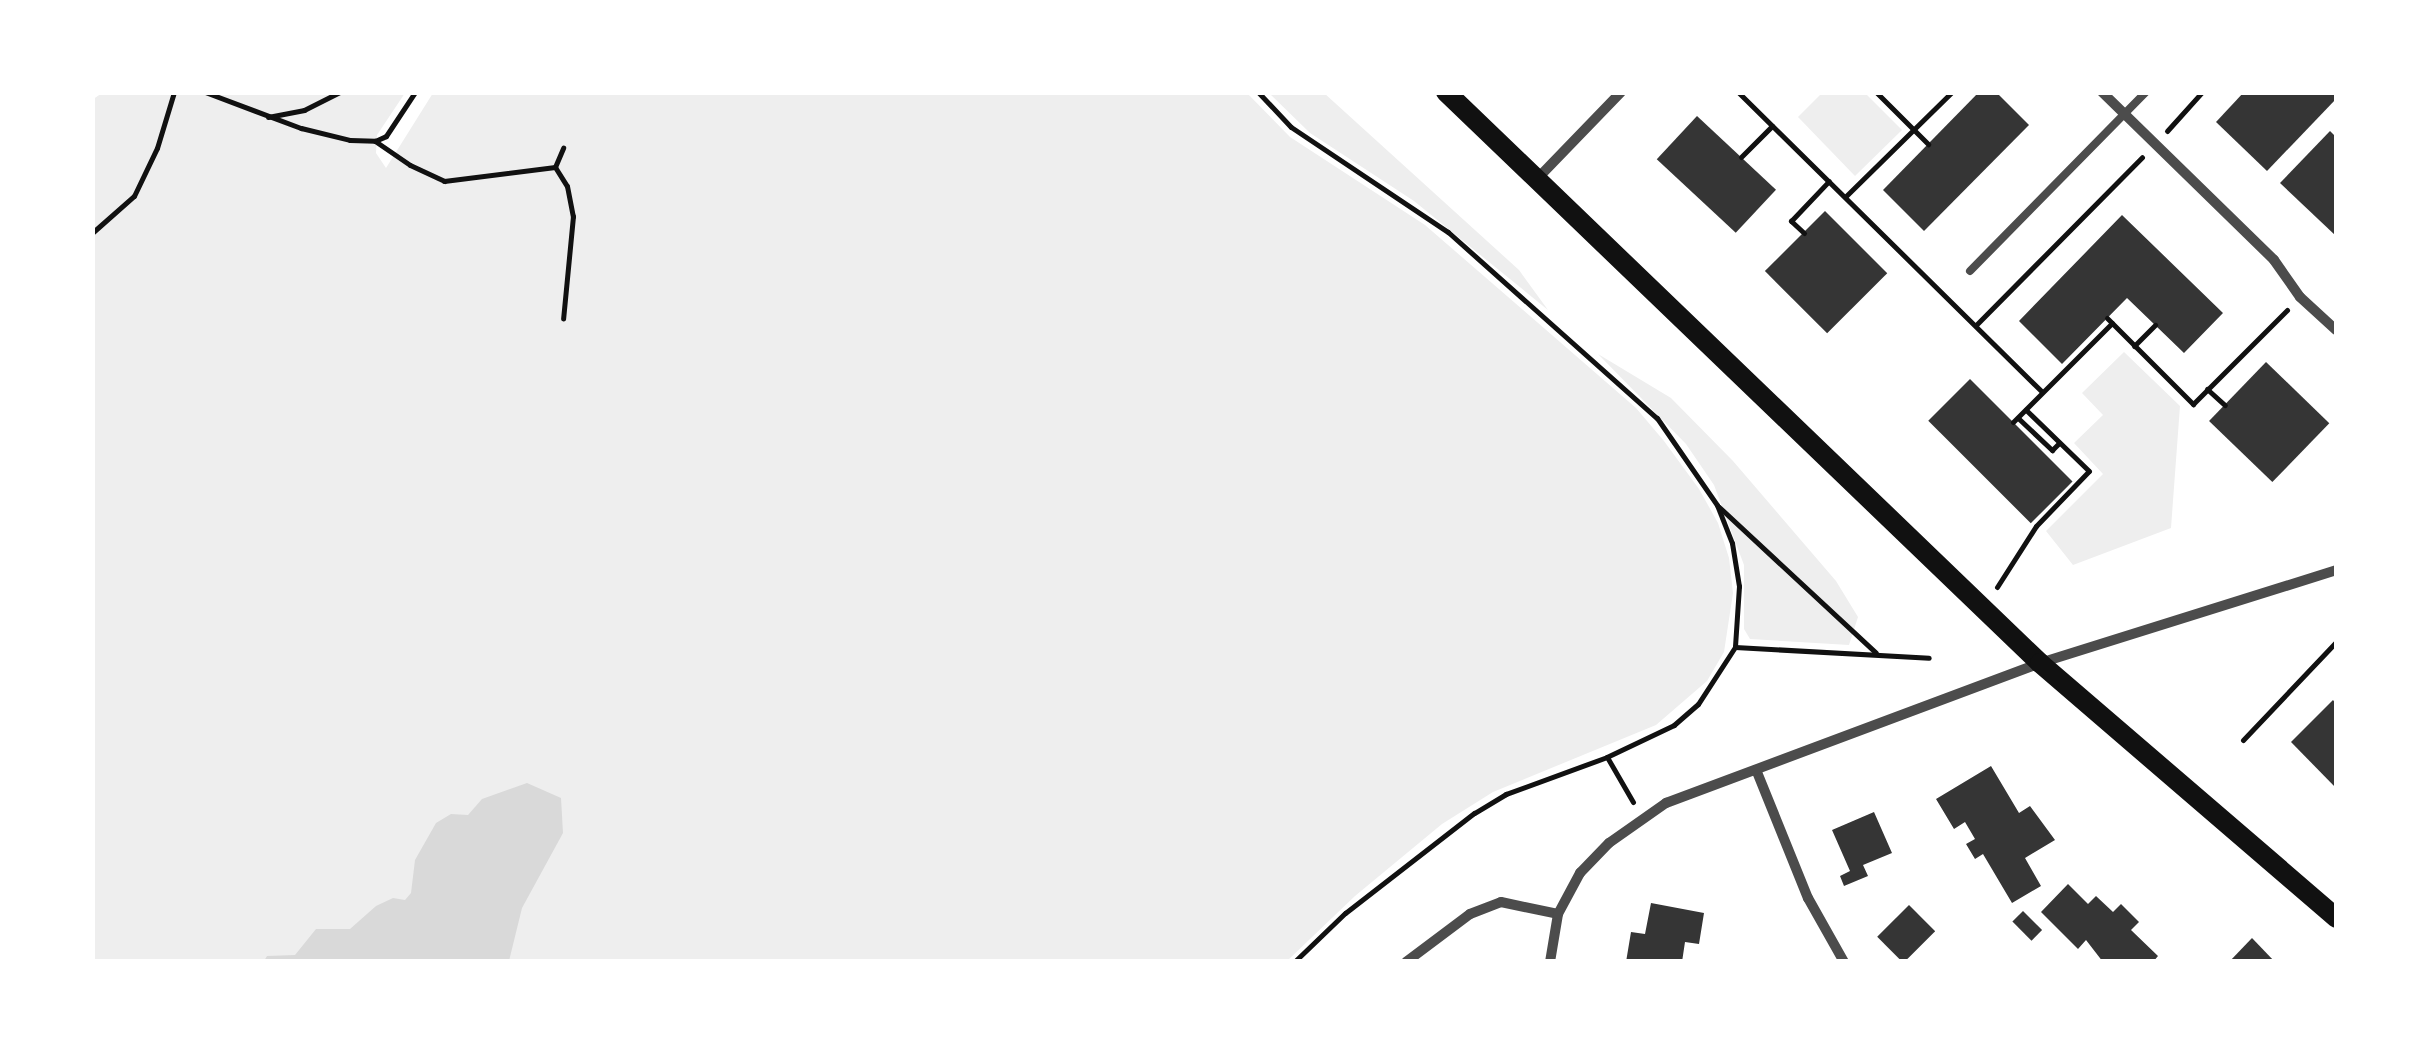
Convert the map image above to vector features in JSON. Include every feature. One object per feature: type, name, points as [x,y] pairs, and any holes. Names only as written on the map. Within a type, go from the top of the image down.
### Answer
[{"type":"main road","points":[[1446,92],[2040,663],[2336,918]]},
{"type":"street","points":[[1538,179],[1621,92]]},
{"type":"street","points":[[2102,92],[2274,260],[2300,297],[2336,330]]},
{"type":"street","points":[[1550,962],[1558,914],[1580,874],[1641,818],[1666,803],[2040,663],[2336,570]]},
{"type":"street","points":[[1757,772],[1808,898],[1844,962]]},
{"type":"street","points":[[1406,962],[1470,914],[1501,902],[1558,914]]},
{"type":"lane","points":[[1970,272],[2146,92]]},
{"type":"path","points":[[92,232],[134,196],[157,148],[174,92]]},
{"type":"path","points":[[205,92],[266,118],[350,140],[375,141],[386,136],[414,92]]},
{"type":"path","points":[[266,118],[304,110],[340,92]]},
{"type":"path","points":[[1258,92],[1291,127],[1448,232],[1658,418],[1717,505],[1732,543],[1739,586],[1735,647],[1698,704],[1606,757],[1506,794],[1474,813],[1346,913],[1294,962]]},
{"type":"path","points":[[1738,92],[2042,392]]},
{"type":"path","points":[[1876,92],[1928,144]]},
{"type":"path","points":[[1846,196],[1952,92]]},
{"type":"path","points":[[1976,326],[2202,92]]},
{"type":"path","points":[[1741,157],[1772,126]]},
{"type":"path","points":[[375,141],[410,165],[444,180],[555,167]]},
{"type":"path","points":[[555,167],[563,148]]},
{"type":"path","points":[[555,167],[567,186],[573,216],[563,319]]},
{"type":"path","points":[[1804,233],[1792,222],[1829,180]]},
{"type":"path","points":[[2060,443],[2052,450],[2015,420],[2110,321],[2192,404],[2300,297]]},
{"type":"path","points":[[2134,346],[2155,325]]},
{"type":"path","points":[[2208,388],[2225,406]]},
{"type":"path","points":[[1979,606],[2006,577],[2036,526],[2089,472],[2026,410]]},
{"type":"path","points":[[1717,505],[1876,653]]},
{"type":"path","points":[[2243,740],[2336,642]]},
{"type":"path","points":[[1735,647],[1929,658]]},
{"type":"path","points":[[1606,757],[1641,818]]},
{"type":"shaded area","points":[[102,93],[405,93],[377,135],[376,153],[386,168],[433,93],[1247,93],[1290,137],[1425,225],[1636,408],[1699,489],[1718,523],[1729,558],[1733,593],[1724,652],[1707,681],[1656,725],[1493,792],[1442,824],[1355,896],[1287,961],[93,962],[92,100]]},
{"type":"shaded area","points":[[1269,93],[1324,93],[1519,270],[1548,310],[1414,201],[1310,133]]},
{"type":"shaded area","points":[[1822,93],[1865,93],[1902,130],[1855,176],[1798,117]]},
{"type":"shaded area","points":[[2124,352],[2180,406],[2171,528],[2073,565],[2046,531],[2103,474],[2074,443],[2103,415],[2082,393]]},
{"type":"shaded area","points":[[1598,354],[1671,398],[1733,461],[1836,581],[1858,617],[1849,645],[1750,639],[1744,629],[1744,565],[1714,485],[1686,444]]},
{"type":"shaded area","points":[[527,783],[561,798],[563,833],[522,908],[509,961],[264,961],[267,956],[295,955],[316,929],[350,929],[376,906],[393,898],[405,900],[411,893],[415,860],[436,823],[451,814],[468,815],[482,799]]},
{"type":"building","points":[[1979,92],[1996,92],[2029,125],[1924,231],[1883,190]]},
{"type":"building","points":[[2244,92],[2336,92],[2336,99],[2267,171],[2216,122]]},
{"type":"building","points":[[1697,116],[1776,190],[1736,233],[1657,159]]},
{"type":"building","points":[[2330,131],[2336,137],[2336,236],[2280,183]]},
{"type":"building","points":[[1825,211],[1887,273],[1827,333],[1765,271]]},
{"type":"building","points":[[2122,215],[2223,313],[2184,353],[2127,298],[2062,364],[2019,321]]},
{"type":"building","points":[[2266,362],[2329,423],[2272,482],[2209,421]]},
{"type":"building","points":[[1970,379],[2073,482],[2031,523],[1928,421]]},
{"type":"building","points":[[2333,700],[2336,704],[2336,788],[2291,742]]},
{"type":"building","points":[[1991,766],[2019,813],[2030,806],[2055,840],[2025,858],[2041,886],[2012,903],[1983,854],[1975,859],[1966,844],[1975,839],[1965,822],[1954,829],[1936,799]]},
{"type":"building","points":[[1874,812],[1892,853],[1863,865],[1868,876],[1844,886],[1840,876],[1850,871],[1832,830]]},
{"type":"building","points":[[2068,884],[2088,904],[2096,896],[2113,912],[2121,904],[2139,922],[2131,930],[2158,956],[2153,962],[2103,962],[2086,940],[2078,949],[2041,912]]},
{"type":"building","points":[[1651,903],[1704,913],[1699,944],[1685,942],[1682,962],[1626,962],[1631,932],[1645,934]]},
{"type":"building","points":[[1909,905],[1935,931],[1904,962],[1877,937]]},
{"type":"building","points":[[2023,911],[2042,930],[2031,941],[2012,922]]},
{"type":"building","points":[[2252,938],[2275,962],[2229,962]]}]
